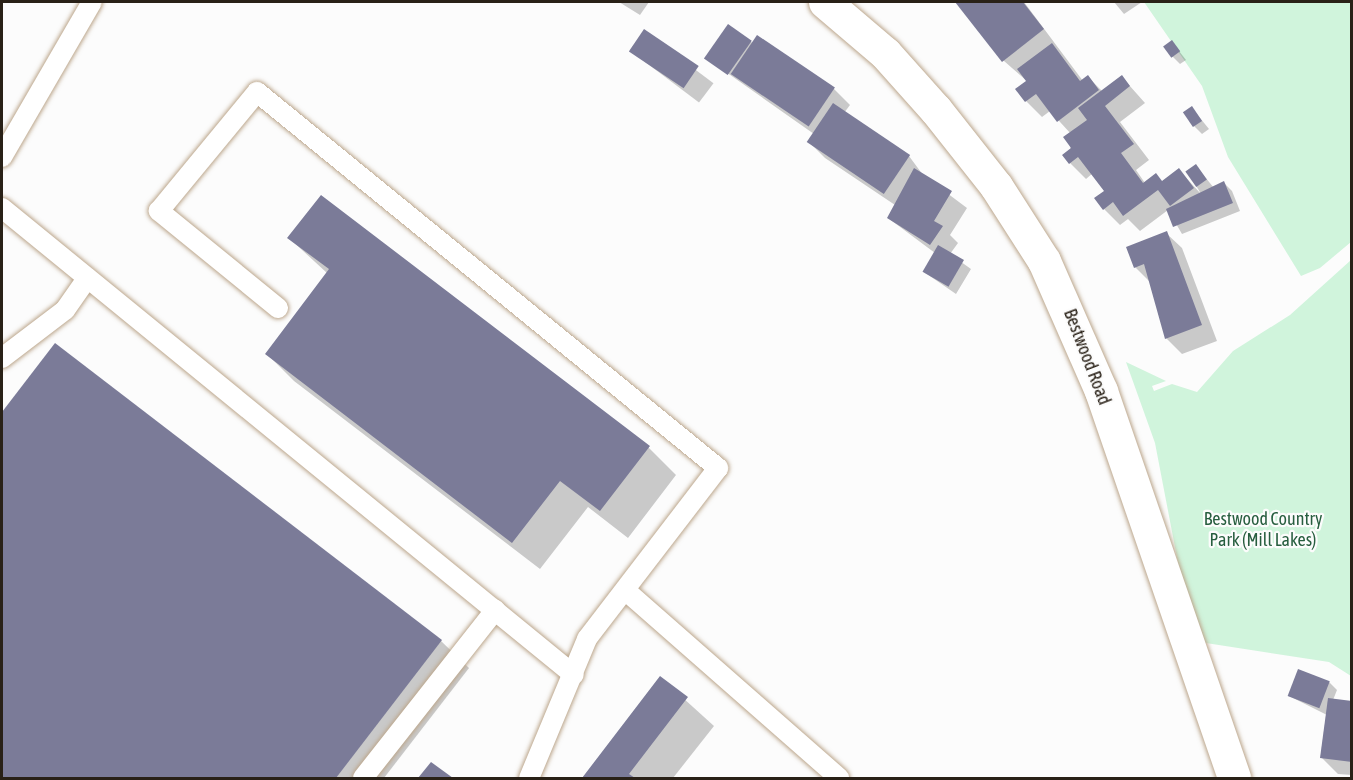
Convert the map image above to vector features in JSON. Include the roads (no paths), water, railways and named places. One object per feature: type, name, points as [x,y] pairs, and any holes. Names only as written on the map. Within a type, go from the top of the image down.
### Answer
[{"type":"main road","name":"Bestwood Road","points":[[825,2],[885,53],[936,110],[996,186],[1044,261],[1094,371],[1234,778]]},
{"type":"lane","points":[[2,157],[92,2]]},
{"type":"lane","points":[[278,308],[159,211],[257,92],[718,468],[587,639],[574,675],[529,778]]},
{"type":"lane","points":[[2,208],[574,675]]},
{"type":"lane","points":[[2,358],[65,310],[87,278]]},
{"type":"lane","points":[[625,590],[839,778]]},
{"type":"lane","points":[[363,778],[495,610]]},
{"type":"park label","name":"Bestwood Country Park (Mill Lakes)","points":[[1263,530]]}]
